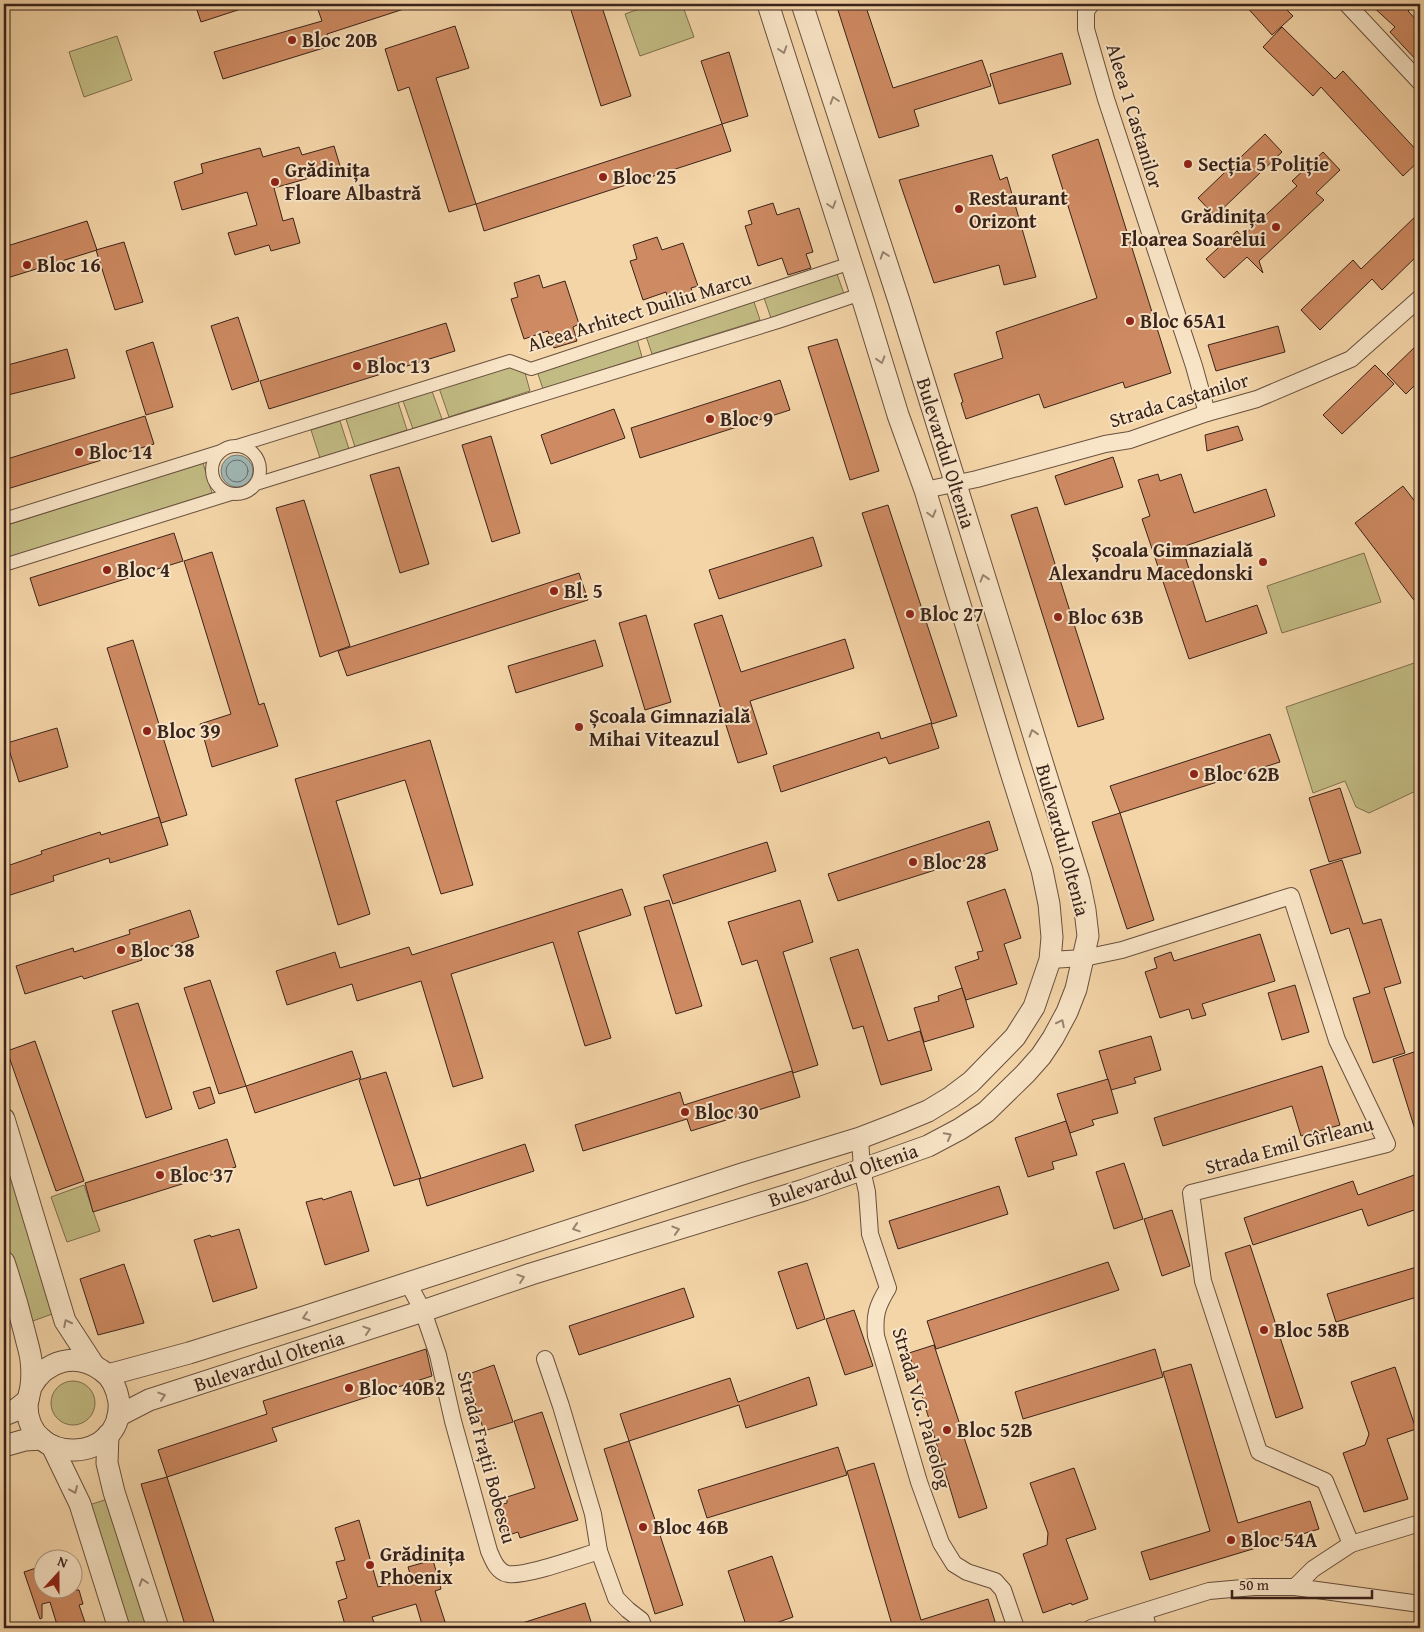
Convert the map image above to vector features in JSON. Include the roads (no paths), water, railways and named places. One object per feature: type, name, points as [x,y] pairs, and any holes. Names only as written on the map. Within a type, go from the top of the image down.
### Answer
[{"type":"street","name":"Bulevardul Oltenia","points":[[101,1370],[190,1353],[742,1174],[860,1138],[928,1112],[971,1082],[1015,1037],[1034,1007],[1050,960],[1052,937],[1049,904],[1042,870],[925,490],[898,415],[768,4]]},
{"type":"street","name":"Bulevardul Oltenia","points":[[118,1416],[149,1400],[423,1312],[531,1274],[778,1198],[928,1146],[960,1129],[986,1112],[1041,1056],[1054,1038],[1076,989],[1088,936],[1086,910],[1079,880],[954,483],[899,301],[802,4]]},
{"type":"street","name":"Aleea 1 Castanilor","points":[[1091,4],[1086,11],[1086,29],[1103,90],[1194,366],[1207,413]]},
{"type":"street","points":[[1347,4],[1420,82]]},
{"type":"street","name":"Aleea Arhitect Duiliu Marcu","points":[[4,519],[222,451],[230,446],[237,446],[510,361],[532,368],[851,263]]},
{"type":"street","points":[[4,565],[231,494],[247,492],[256,484],[778,322],[861,294]]},
{"type":"street","name":"Strada Castanilor","points":[[925,490],[1105,444],[1130,440],[1207,413],[1257,399],[1351,359],[1420,298]]},
{"type":"street","points":[[237,446],[248,449],[258,459],[260,472],[256,484]]},
{"type":"street","points":[[222,451],[216,457],[212,466],[212,473],[218,486],[231,494]]},
{"type":"street","name":"Strada Emil Gîrleanu","points":[[1050,960],[1084,958],[1122,950],[1291,896],[1337,1040],[1387,1144],[1191,1193],[1203,1281],[1259,1452],[1325,1481],[1351,1544]]},
{"type":"street","points":[[4,1119],[65,1321],[116,1389],[118,1398],[118,1416],[108,1435],[100,1442],[82,1450],[62,1450],[47,1443],[25,1440],[4,1446]]},
{"type":"street","name":"Strada V.G. Paleolog","points":[[860,1138],[870,1234],[888,1288],[878,1306],[875,1322],[876,1336],[919,1482],[941,1543],[954,1564],[967,1572],[995,1581],[1003,1590],[1016,1628]]},
{"type":"street","points":[[4,1262],[20,1311],[31,1359],[27,1411],[30,1421],[35,1431],[47,1443],[80,1504],[119,1628]]},
{"type":"street","points":[[408,1283],[423,1312]]},
{"type":"street","name":"Strada Frații Bobescu","points":[[423,1312],[438,1355],[453,1421],[489,1551],[496,1566],[507,1574],[526,1573],[599,1551]]},
{"type":"street","points":[[545,1359],[593,1514],[599,1551],[616,1598],[641,1620],[644,1628]]},
{"type":"street","points":[[4,1415],[14,1411],[29,1393],[36,1378],[44,1370],[57,1363],[72,1360],[101,1370]]},
{"type":"street","points":[[108,1435],[108,1463],[114,1492],[158,1628]]},
{"type":"street","points":[[1295,1587],[1313,1569],[1351,1544],[1420,1523]]},
{"type":"street","points":[[1091,1628],[1209,1591],[1254,1587],[1295,1587],[1420,1604]]},
{"type":"street","points":[[1144,1612],[1148,1628]]},
{"type":"water","points":[[237,455],[243,456],[248,460],[252,465],[252,477],[248,482],[243,486],[237,487],[231,486],[226,482],[222,477],[221,471],[222,465],[226,460],[231,456]]},
{"type":"place","name":"Bloc 20B","points":[[292,40]]},
{"type":"place","name":"Secția 5 Poliție","points":[[1188,164]]},
{"type":"place","name":"Bloc 25","points":[[603,177]]},
{"type":"place","name":"Grădinița Floare Albastră","points":[[275,182]]},
{"type":"place","name":"Restaurant Orizont","points":[[959,209]]},
{"type":"place","name":"Grădinița Floarea Soarelui","points":[[1276,227]]},
{"type":"place","name":"Bloc 16","points":[[27,265]]},
{"type":"place","name":"Bloc 65A1","points":[[1130,321]]},
{"type":"place","name":"Bloc 13","points":[[357,366]]},
{"type":"place","name":"Bloc 9","points":[[710,419]]},
{"type":"place","name":"Bloc 14","points":[[79,452]]},
{"type":"place","name":"Școala Gimnazială Alexandru Macedonski","points":[[1263,562]]},
{"type":"place","name":"Bloc 4","points":[[107,570]]},
{"type":"place","name":"Bl. 5","points":[[554,591]]},
{"type":"place","name":"Bloc 27","points":[[910,614]]},
{"type":"place","name":"Bloc 63B","points":[[1058,617]]},
{"type":"place","name":"Școala Gimnazială Mihai Viteazul","points":[[579,727]]},
{"type":"place","name":"Bloc 39","points":[[147,731]]},
{"type":"place","name":"Bloc 62B","points":[[1194,774]]},
{"type":"place","name":"Bloc 28","points":[[913,862]]},
{"type":"place","name":"Bloc 38","points":[[121,950]]},
{"type":"place","name":"Bloc 30","points":[[685,1112]]},
{"type":"place","name":"Bloc 37","points":[[160,1175]]},
{"type":"place","name":"Bloc 58B","points":[[1264,1330]]},
{"type":"place","name":"Bloc 40B2","points":[[349,1388]]},
{"type":"place","name":"Bloc 52B","points":[[947,1430]]},
{"type":"place","name":"Bloc 46B","points":[[643,1527]]},
{"type":"place","name":"Bloc 54A","points":[[1231,1540]]},
{"type":"place","name":"Grădinița Phoenix","points":[[370,1565]]}]
